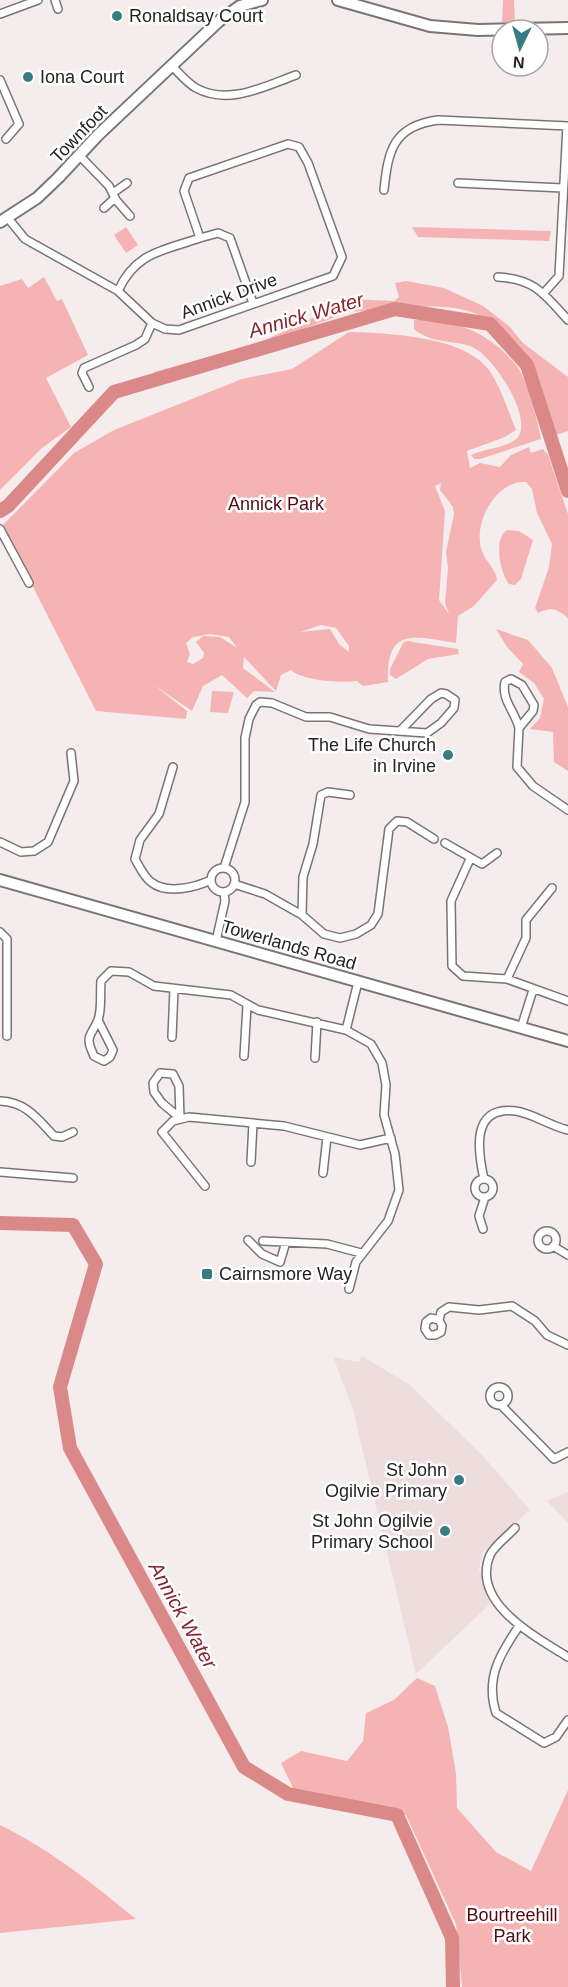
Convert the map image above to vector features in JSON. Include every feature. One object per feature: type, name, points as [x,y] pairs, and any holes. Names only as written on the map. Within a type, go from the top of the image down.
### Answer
[{"type":"street","points":[[0,14],[25,2],[38,0]]},
{"type":"street","points":[[55,0],[58,9]]},
{"type":"street","name":"Townfoot","points":[[4,220],[37,198],[171,65],[219,21],[240,6],[262,0]]},
{"type":"street","points":[[338,0],[430,26],[478,30],[568,28]]},
{"type":"street","points":[[171,65],[194,88],[214,95],[243,94],[296,75]]},
{"type":"street","points":[[0,80],[19,124],[6,139]]},
{"type":"street","points":[[384,190],[387,157],[401,134],[422,122],[438,120],[567,126],[559,276],[543,294]]},
{"type":"street","name":"Annick Drive","points":[[152,323],[165,329],[178,330],[333,276],[342,257],[308,163],[298,147],[293,144],[189,178],[184,191],[200,238]]},
{"type":"street","points":[[79,156],[109,186],[130,216]]},
{"type":"street","points":[[104,208],[127,183]]},
{"type":"street","points":[[458,183],[563,188]]},
{"type":"street","points":[[4,220],[26,240],[118,291],[152,323],[146,339],[84,368],[82,373],[89,387]]},
{"type":"street","points":[[118,291],[127,273],[143,258],[218,233],[230,238],[253,303]]},
{"type":"street","points":[[498,277],[520,278],[543,294],[568,320]]},
{"type":"street","points":[[0,530],[29,583]]},
{"type":"street","points":[[519,728],[533,711],[534,705],[522,685],[511,679],[505,682],[505,700],[516,716],[519,728],[517,767],[533,786],[568,810]]},
{"type":"street","points":[[224,868],[245,802],[243,768],[249,719],[260,702],[272,703],[306,717],[330,717],[363,728],[400,731],[431,732],[454,708],[454,700],[446,694],[436,695],[400,731]]},
{"type":"street","points":[[0,842],[21,852],[34,851],[48,842],[74,781],[71,753]]},
{"type":"street","points":[[173,767],[159,814],[140,840],[135,859],[151,882],[172,889],[199,885],[211,879],[216,871],[224,868]]},
{"type":"street","points":[[302,915],[303,877],[313,844],[321,795],[328,792],[350,795]]},
{"type":"street","points":[[234,884],[265,894],[302,915],[324,934],[340,938],[356,934],[371,925],[378,914],[389,829],[397,821],[407,822],[434,839]]},
{"type":"street","points":[[445,843],[482,864],[497,853]]},
{"type":"street","points":[[470,859],[451,901],[452,966],[463,975],[507,979],[568,1001]]},
{"type":"street","points":[[211,879],[215,889],[224,892],[231,889],[234,884],[233,874],[224,868]]},
{"type":"street","name":"Towerlands Road","points":[[0,880],[568,1041]]},
{"type":"street","points":[[507,979],[526,938],[526,920],[552,888]]},
{"type":"street","points":[[216,941],[225,902],[224,892]]},
{"type":"street","points":[[0,932],[7,939],[9,964],[7,1036]]},
{"type":"street","points":[[98,1020],[89,1032],[88,1040],[94,1056],[104,1061],[110,1058],[113,1050],[98,1020],[101,981],[111,971],[129,972],[154,986],[231,995],[247,1006],[346,1029],[371,1044],[382,1063],[386,1085],[384,1114],[398,1171],[399,1190],[394,1210],[381,1231],[361,1253],[349,1289]]},
{"type":"street","points":[[346,1029],[358,982]]},
{"type":"street","points":[[172,1037],[174,989]]},
{"type":"street","points":[[521,1028],[533,990]]},
{"type":"street","points":[[244,1056],[247,1006]]},
{"type":"street","points":[[315,1058],[316,1022]]},
{"type":"street","points":[[180,1118],[178,1080],[173,1074],[160,1074],[153,1083],[154,1092],[180,1118],[284,1126],[360,1145],[391,1138]]},
{"type":"street","points":[[0,1101],[15,1102],[25,1106],[54,1136],[62,1137],[74,1132]]},
{"type":"street","points":[[484,1179],[478,1136],[488,1119],[495,1113],[516,1111],[568,1130]]},
{"type":"street","points":[[180,1118],[162,1132],[205,1186]]},
{"type":"street","points":[[251,1162],[253,1123]]},
{"type":"street","points":[[323,1173],[327,1137]]},
{"type":"street","points":[[0,1172],[74,1178]]},
{"type":"street","points":[[484,1179],[490,1181],[494,1188],[491,1194],[485,1197],[479,1195],[475,1189],[477,1183],[484,1179]]},
{"type":"street","points":[[483,1229],[479,1216],[485,1197]]},
{"type":"street","points":[[248,1240],[262,1254],[280,1262],[286,1242]]},
{"type":"street","points":[[264,1241],[327,1244],[361,1253]]},
{"type":"street","points":[[553,1246],[568,1255]]},
{"type":"street","points":[[439,1320],[441,1312],[449,1307],[479,1310],[512,1306],[536,1321],[547,1335],[568,1345]]},
{"type":"street","points":[[501,1405],[554,1459],[568,1452]]},
{"type":"street","points":[[515,1528],[491,1553],[485,1572],[493,1598],[519,1626],[568,1657]]},
{"type":"street","points":[[519,1626],[497,1659],[491,1698],[496,1713],[544,1743],[556,1737],[568,1720]]},
{"type":"shaded area","name":"St John Ogilvie Primary School","points":[[362,1356],[410,1385],[483,1456],[530,1510],[483,1552],[479,1569],[490,1604],[416,1674],[352,1406],[333,1357],[359,1362]]},
{"type":"shaded area","points":[[568,1492],[568,1523],[547,1501]]},
{"type":"green space","points":[[503,0],[514,0],[515,18],[502,18]]},
{"type":"green space","points":[[126,227],[138,245],[126,253],[114,235]]},
{"type":"green space","points":[[412,227],[551,231],[549,241],[418,237]]},
{"type":"green space","points":[[44,277],[57,301],[62,299],[88,355],[46,378],[71,427],[42,448],[0,490],[0,286],[22,279],[28,288]]},
{"type":"green space","points":[[406,281],[444,288],[483,306],[509,326],[523,343],[568,377],[568,431],[553,436],[534,377],[514,343],[501,329],[484,318],[450,307],[404,307],[404,311],[403,307],[349,312],[251,351],[170,377],[163,377],[149,385],[154,372],[259,343],[353,299],[394,301],[399,297],[395,283]]},
{"type":"green space","points":[[414,320],[445,322],[473,331],[486,338],[509,357],[519,369],[525,383],[541,439],[474,459],[471,455],[503,446],[518,437],[521,428],[520,415],[515,401],[499,373],[479,351],[470,346],[420,334],[414,329]]},
{"type":"green space","name":"Annick Park","points":[[349,332],[404,335],[444,343],[477,359],[489,370],[501,391],[516,430],[505,437],[467,451],[470,468],[480,463],[500,467],[511,455],[529,447],[531,453],[543,449],[548,455],[568,514],[568,618],[557,610],[550,609],[538,613],[535,608],[549,567],[552,544],[537,513],[532,489],[526,482],[515,483],[496,496],[483,517],[480,529],[482,551],[495,572],[497,580],[474,606],[458,616],[456,643],[415,638],[405,639],[397,644],[389,664],[388,682],[363,686],[357,681],[342,682],[304,677],[291,670],[281,675],[276,691],[244,657],[243,668],[275,692],[254,691],[247,698],[222,675],[203,686],[192,711],[154,685],[187,711],[186,719],[96,711],[2,526],[74,453],[114,430],[242,379],[292,369]],"holes":[[[441,483],[440,490],[453,507],[454,514],[446,552],[448,568],[445,603],[449,614],[439,600],[445,511],[435,486]],[[321,625],[336,628],[349,646],[349,652],[339,644],[330,629],[300,632]],[[210,634],[229,637],[237,648],[220,637],[203,636],[196,642],[204,653],[203,658],[193,664],[187,662],[190,654],[186,643],[193,637]]]},
{"type":"green space","points":[[507,530],[519,531],[533,540],[521,579],[515,585],[509,584],[506,579],[499,556],[500,541]]},
{"type":"green space","points":[[496,629],[528,640],[552,668],[568,707],[568,771],[554,762],[553,732],[530,729],[540,718],[544,699],[534,683],[519,672],[523,664],[507,647]]},
{"type":"green space","points":[[407,641],[458,649],[459,654],[428,659],[396,679],[390,675],[390,669],[403,643]]},
{"type":"green space","points":[[212,691],[234,692],[228,713],[210,712]]},
{"type":"green space","name":"Bourtreehill Park","points":[[417,1678],[435,1686],[448,1727],[456,1773],[457,1808],[496,1852],[531,1871],[568,1790],[568,1987],[462,1987],[456,1924],[406,1815],[294,1790],[281,1763],[301,1751],[347,1761],[363,1741],[366,1713],[394,1700]]},
{"type":"green space","points":[[0,1825],[54,1856],[136,1919],[0,1933]]},
{"type":"waterway","name":"Annick Water","points":[[0,511],[8,506],[114,392],[395,309],[490,324],[527,365],[568,491]]},
{"type":"waterway","name":"Annick Water","points":[[0,1223],[73,1225],[96,1264],[60,1387],[70,1448],[244,1767],[288,1794],[397,1815],[452,1938],[453,1987]]},
{"type":"place","name":"Ronaldsay Court","points":[[117,16]]},
{"type":"place","name":"Iona Court","points":[[28,77]]},
{"type":"place","name":"The Life Church in Irvine","points":[[448,755]]},
{"type":"place","name":"Cairnsmore Way","points":[[207,1274]]},
{"type":"place","name":"St John Ogilvie Primary","points":[[459,1480]]},
{"type":"place","name":"St John Ogilvie Primary School","points":[[445,1531]]}]
